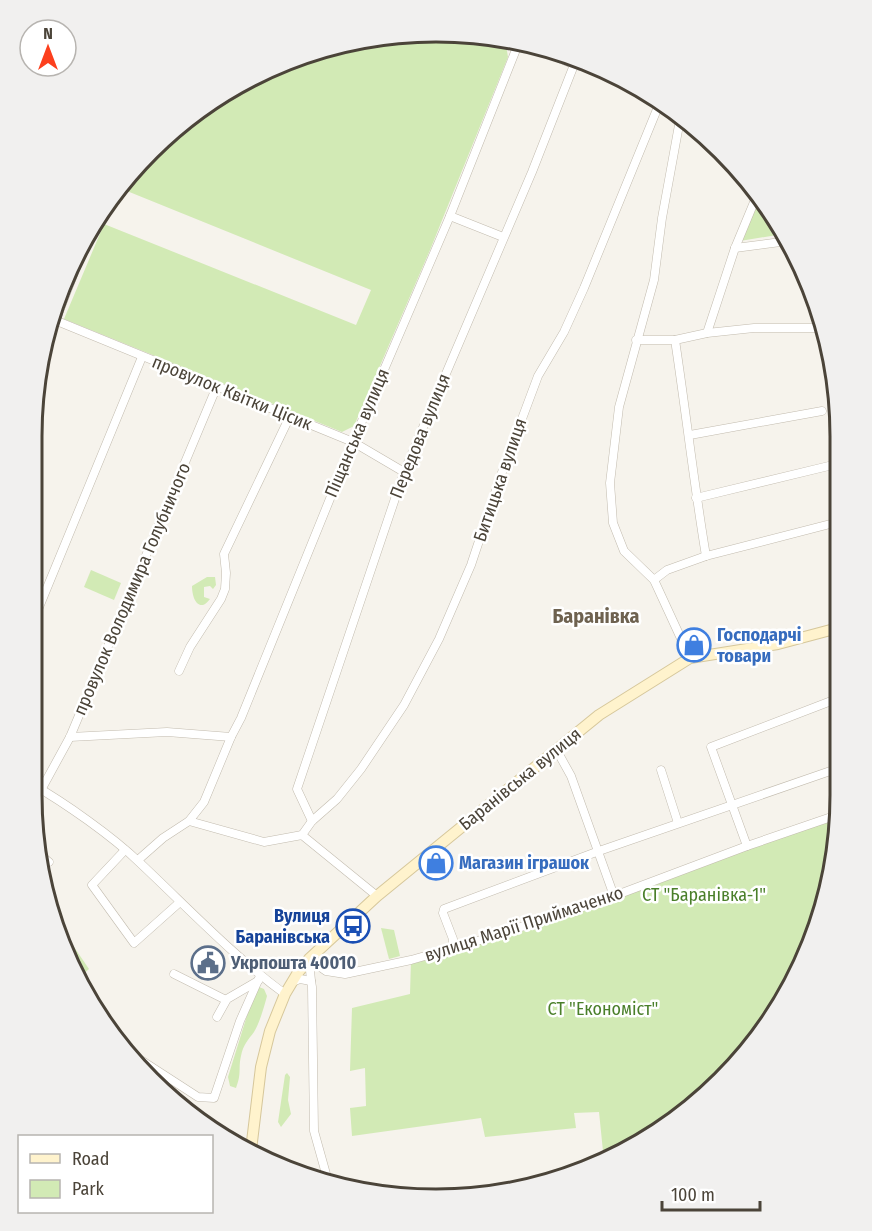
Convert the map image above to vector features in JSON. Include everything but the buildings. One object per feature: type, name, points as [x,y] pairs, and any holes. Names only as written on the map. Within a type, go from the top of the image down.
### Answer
[{"type":"main road","name":"Баранівська вулиця","points":[[251,1142],[261,1067],[270,1030],[285,994],[309,959],[377,896],[598,715],[690,658],[778,644],[830,630]]},
{"type":"street","name":"Піщанська вулиця","points":[[189,821],[204,802],[241,718],[353,442],[450,216],[516,51]]},
{"type":"street","name":"Передова вулиця","points":[[312,821],[297,789],[404,472],[532,172],[573,67]]},
{"type":"street","name":"Битицька вулиця","points":[[302,836],[312,821],[337,799],[361,769],[404,705],[439,639],[471,565],[538,376],[564,332],[584,288],[657,109]]},
{"type":"street","points":[[679,126],[654,280],[619,407],[610,483],[613,523],[624,551],[654,580],[690,658]]},
{"type":"street","points":[[707,333],[735,248],[754,203]]},
{"type":"street","points":[[450,216],[503,237]]},
{"type":"street","points":[[735,248],[779,242]]},
{"type":"street","name":"провулок Квітки Цісик","points":[[59,322],[353,442],[404,472]]},
{"type":"street","points":[[636,340],[675,340],[707,333],[754,328],[815,328]]},
{"type":"street","points":[[675,340],[706,556]]},
{"type":"street","points":[[42,599],[142,357]]},
{"type":"street","name":"провулок Володимира Голубничого","points":[[42,788],[70,736],[217,386]]},
{"type":"street","points":[[690,435],[822,411]]},
{"type":"street","points":[[179,671],[196,637],[221,599],[225,589],[224,554],[290,416]]},
{"type":"street","points":[[696,498],[830,466]]},
{"type":"street","points":[[654,580],[667,570],[706,556],[830,524]]},
{"type":"street","points":[[747,846],[711,747],[830,701]]},
{"type":"street","points":[[70,736],[167,732],[231,737]]},
{"type":"street","points":[[556,749],[571,776],[614,896]]},
{"type":"street","points":[[661,770],[678,824]]},
{"type":"street","points":[[453,947],[451,933],[443,913],[444,909],[599,851],[830,771]]},
{"type":"street","points":[[42,791],[138,860],[259,978],[285,994]]},
{"type":"street","name":"вулиця Марії Приймаченко","points":[[309,959],[326,971],[345,974],[411,960],[614,896],[829,818]]},
{"type":"street","points":[[138,860],[163,837],[189,821],[264,842],[302,836],[377,896]]},
{"type":"street","points":[[125,850],[92,885],[134,943],[180,902]]},
{"type":"street","points":[[309,959],[314,1131],[326,1173]]},
{"type":"street","points":[[174,974],[226,1000]]},
{"type":"street","points":[[217,1017],[226,1000],[259,978]]},
{"type":"street","points":[[148,1064],[198,1097],[214,1098],[240,1021],[259,978]]},
{"type":"street","points":[[292,982],[311,981]]},
{"type":"green space","points":[[436,42],[487,45],[507,49],[508,57],[430,250],[354,426],[342,432],[64,319],[104,224],[356,325],[371,290],[127,191],[157,157],[196,123],[239,95],[285,72],[334,55],[385,45]]},
{"type":"green space","points":[[756,205],[775,235],[740,241]]},
{"type":"green space","points":[[91,570],[121,583],[114,600],[84,587]]},
{"type":"green space","points":[[207,577],[215,577],[216,585],[213,589],[210,586],[204,587],[204,597],[210,599],[204,605],[200,605],[194,598],[192,586]]},
{"type":"green space","name":"СТ \"Економіст\"","points":[[829,818],[822,872],[809,922],[789,969],[764,1014],[732,1055],[696,1091],[655,1123],[603,1151],[599,1112],[574,1113],[576,1128],[485,1137],[481,1118],[352,1136],[350,1108],[366,1106],[365,1068],[350,1071],[352,1008],[410,994],[411,960],[484,939]]},
{"type":"green space","points":[[381,928],[394,930],[400,956],[389,959]]},
{"type":"green space","points":[[71,944],[74,947],[89,969],[85,973]]},
{"type":"green space","points":[[259,987],[264,989],[267,996],[258,1024],[243,1049],[236,1088],[230,1086],[228,1077],[249,1009]]},
{"type":"green space","points":[[287,1073],[290,1077],[288,1100],[291,1114],[281,1127],[278,1122]]},
{"type":"place","name":"Господарчі товари","points":[[694,645]]},
{"type":"place","name":"Магазин іграшок","points":[[436,863]]},
{"type":"place","name":"Вулиця Баранівська","points":[[353,926]]},
{"type":"place","name":"Укрпошта 40010","points":[[208,963]]},
{"type":"district","name":"Баранівка","points":[[596,616]]},
{"type":"park label","name":"СТ \"Баранівка-1\"","points":[[704,895]]}]
